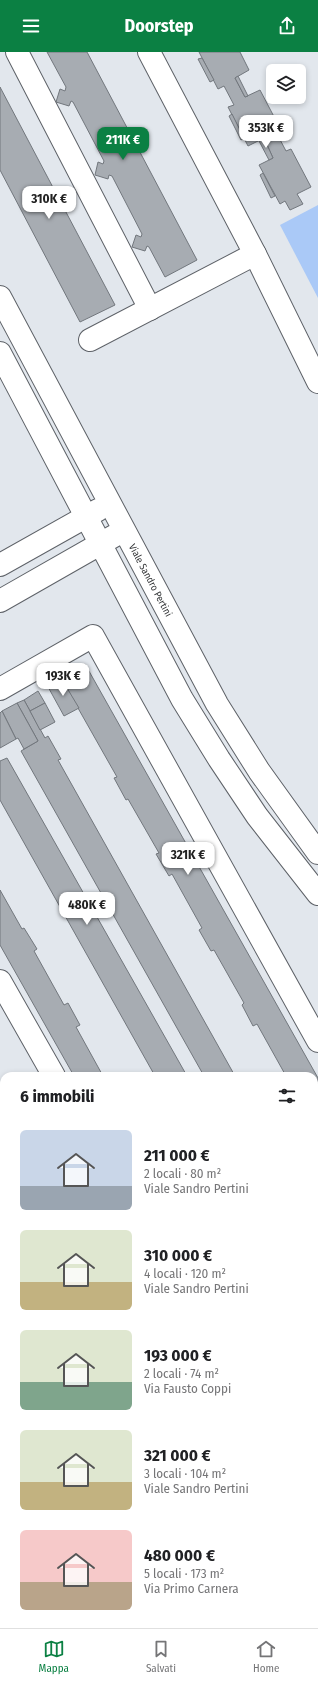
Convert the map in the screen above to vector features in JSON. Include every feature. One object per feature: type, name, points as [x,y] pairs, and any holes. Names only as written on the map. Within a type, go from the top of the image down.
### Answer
[{"type":"street","points":[[17,52],[150,309]]},
{"type":"street","points":[[149,52],[255,254],[318,382]]},
{"type":"street","points":[[90,340],[255,254]]},
{"type":"street","name":"Viale Sandro Pertini","points":[[0,297],[217,704],[259,771],[318,853]]},
{"type":"street","points":[[0,353],[182,699],[219,759],[257,816],[318,894]]},
{"type":"street","points":[[0,565],[110,504]]},
{"type":"street","points":[[0,601],[100,543],[124,531]]},
{"type":"street","points":[[0,689],[93,636],[318,1041]]},
{"type":"street","points":[[0,981],[52,1072]]},
{"type":"shaded area","points":[[318,205],[318,298],[280,225]]},
{"type":"building","points":[[47,52],[87,52],[197,260],[165,277],[149,247],[147,246],[145,251],[132,247],[136,235],[141,237],[142,234],[112,176],[109,175],[108,179],[95,175],[98,162],[103,164],[104,161],[73,102],[71,101],[69,106],[56,102],[60,89],[65,91],[66,87]]},
{"type":"building","points":[[199,52],[240,52],[249,70],[235,78],[245,97],[260,90],[281,130],[276,132],[286,151],[291,149],[311,187],[297,194],[303,204],[290,210],[285,201],[280,204],[259,165],[273,158],[264,138],[248,146],[228,107],[234,105],[224,86],[218,89]]},
{"type":"building","points":[[202,58],[214,80],[210,82],[198,59]]},
{"type":"building","points":[[238,76],[248,96],[245,97],[235,78]]},
{"type":"building","points":[[0,87],[115,305],[80,322],[0,170]]},
{"type":"building","points":[[232,114],[244,138],[241,140],[229,116]]},
{"type":"building","points":[[264,138],[273,158],[269,160],[259,141]]},
{"type":"building","points":[[263,173],[275,196],[271,198],[260,175]]},
{"type":"building","points":[[85,664],[315,1072],[284,1072],[257,1024],[253,1026],[242,1005],[244,1003],[214,950],[211,951],[199,930],[202,928],[172,874],[169,876],[156,854],[159,853],[128,799],[126,800],[114,778],[117,777],[61,678]]},
{"type":"building","points":[[61,678],[79,708],[64,716],[47,685]]},
{"type":"building","points":[[38,691],[45,703],[30,711],[24,700]]},
{"type":"building","points":[[24,700],[45,738],[48,736],[61,759],[58,760],[233,1072],[202,1072],[21,751],[38,741],[17,703]]},
{"type":"building","points":[[17,703],[38,741],[24,749],[18,738],[16,739],[2,711]]},
{"type":"building","points":[[45,703],[55,722],[40,730],[30,711]]},
{"type":"building","points":[[2,711],[16,739],[0,748],[0,713]]},
{"type":"building","points":[[7,758],[185,1072],[153,1072],[0,800],[0,761]]},
{"type":"building","points":[[0,890],[22,929],[24,928],[37,949],[34,951],[64,1005],[68,1003],[80,1025],[76,1027],[101,1072],[72,1072],[0,945]]}]
